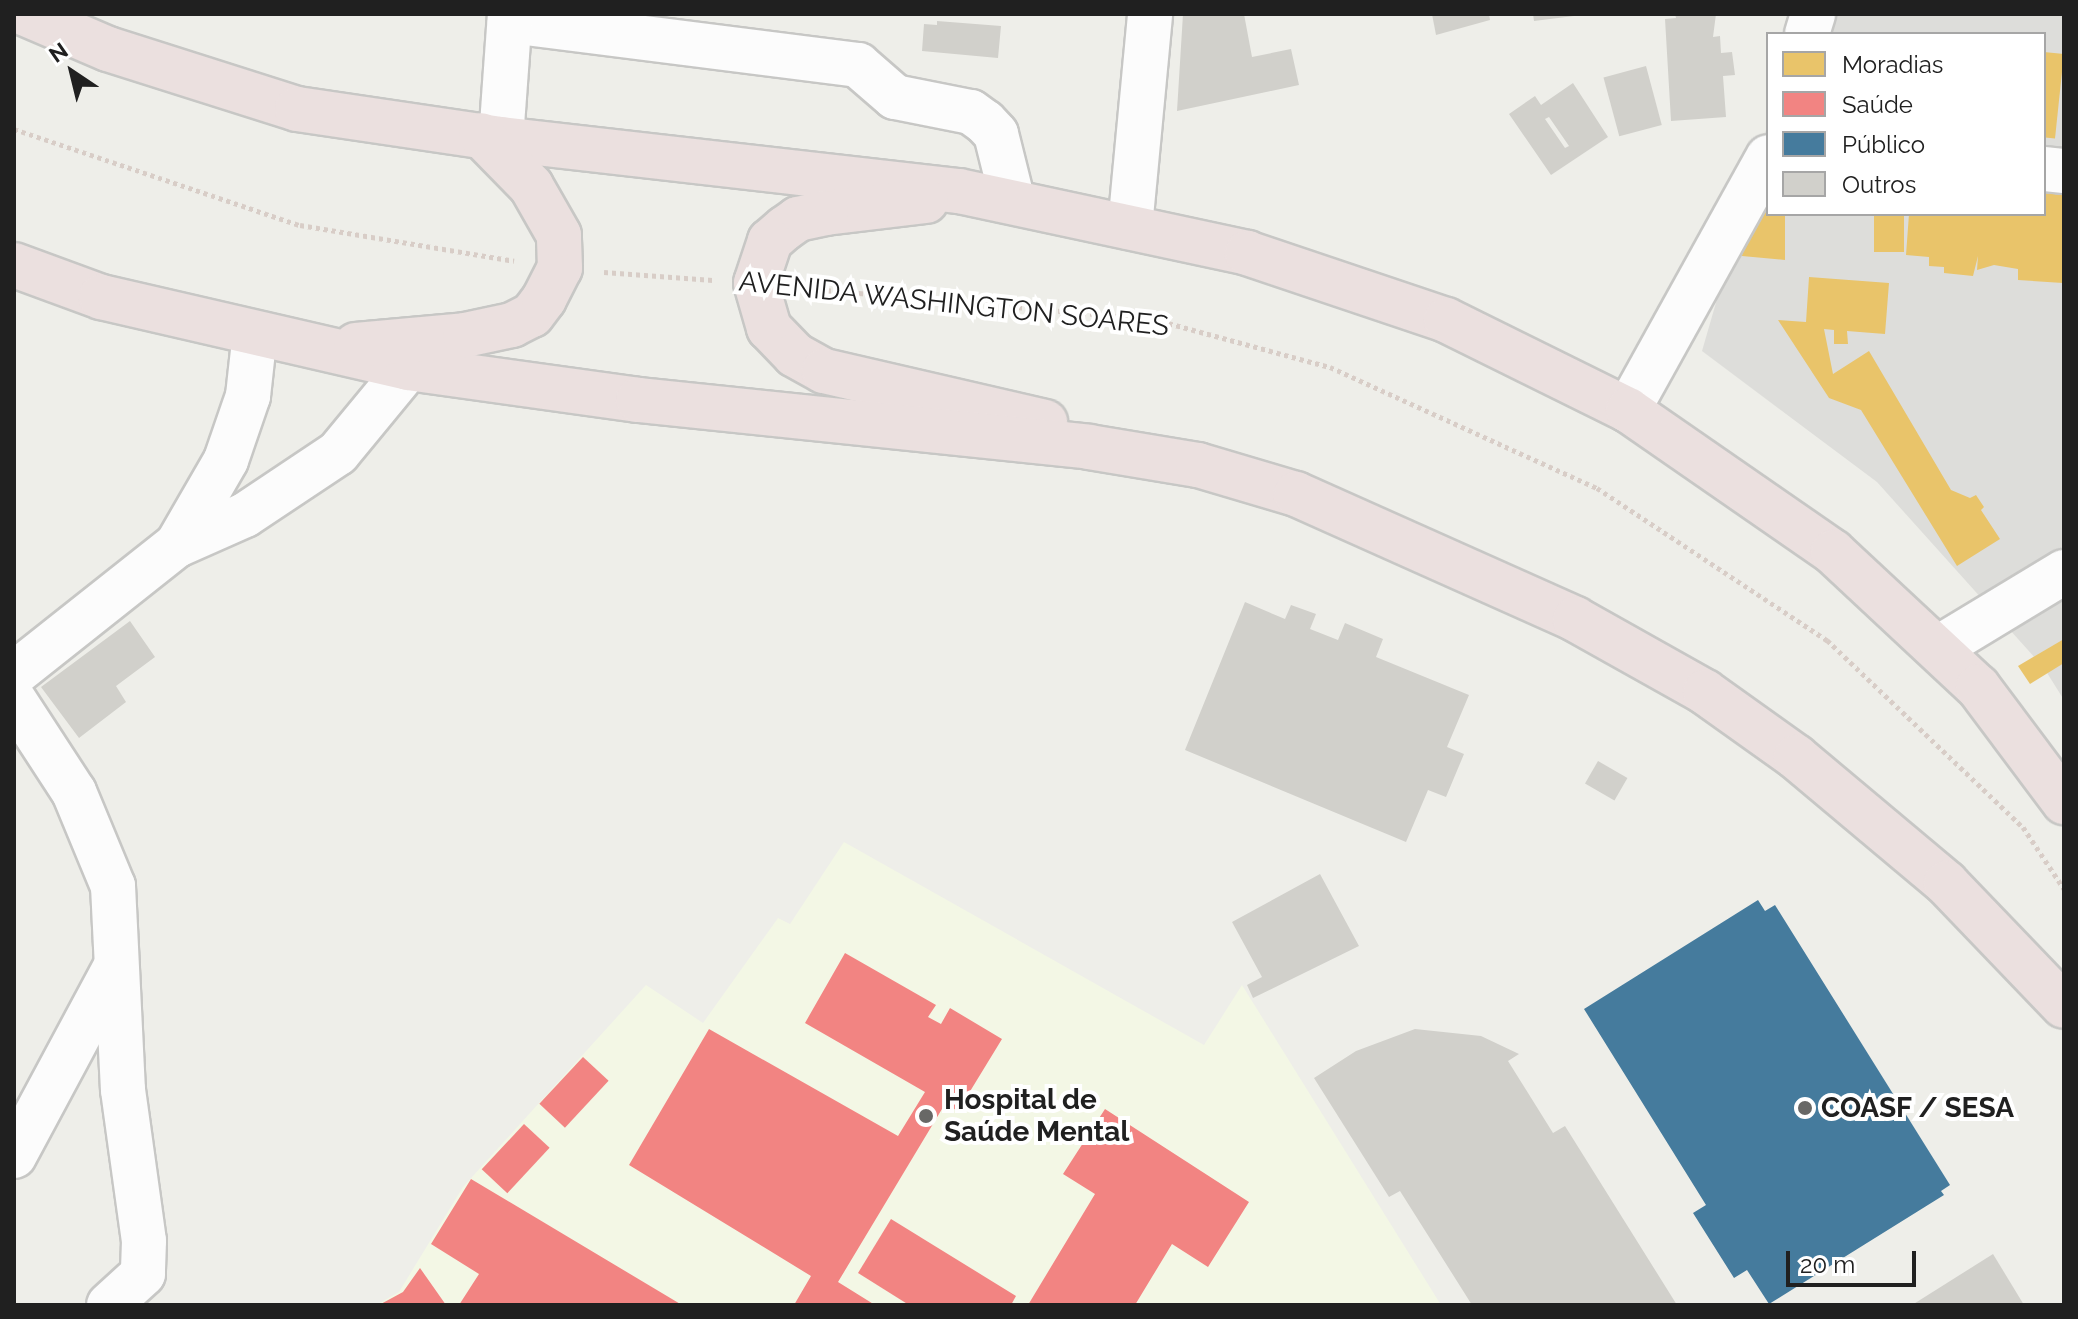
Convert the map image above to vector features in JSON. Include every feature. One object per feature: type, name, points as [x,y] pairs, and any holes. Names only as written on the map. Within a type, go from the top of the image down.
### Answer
[{"type":"highway","points":[[26,14],[108,49],[297,109],[491,137],[959,191],[1247,253],[1446,320],[1521,353],[1628,410],[1833,552],[1940,647],[1978,687],[2064,802]]},
{"type":"highway","points":[[326,349],[465,335],[512,325],[532,315],[560,268],[559,235],[551,214],[491,137]]},
{"type":"highway","points":[[959,191],[899,207],[798,219],[770,241],[756,283],[769,328],[795,355],[824,371],[1015,412],[1089,447]]},
{"type":"highway","points":[[14,265],[101,297],[408,368],[638,400],[1089,447],[1198,465],[1296,494],[1575,619],[1705,692],[1796,757],[1946,883],[2064,1006]]},
{"type":"street","points":[[1130,227],[1150,14]]},
{"type":"street","points":[[491,137],[510,18],[858,65],[895,97],[971,112],[985,122],[996,134],[1013,202]]},
{"type":"street","points":[[1628,410],[1766,161]]},
{"type":"street","points":[[177,545],[226,460],[248,396],[255,333]]},
{"type":"street","points":[[14,674],[177,545],[245,515],[338,453],[408,368]]},
{"type":"street","points":[[1940,647],[2064,572]]},
{"type":"street","points":[[14,700],[74,792],[103,852],[113,886],[119,960],[118,1030],[143,1274],[109,1305]]},
{"type":"street","points":[[14,1156],[119,960]]},
{"type":"path","name":"AVENIDA WASHINGTON SOARES","points":[[14,129],[300,225],[560,268],[1153,319],[1330,367],[1597,488],[1827,640],[2023,827],[2064,889]]},
{"type":"shaded area","points":[[1790,14],[2064,14],[2064,700],[2044,668],[1877,482],[1702,351],[1766,130],[1766,216],[2046,216],[2046,32],[1786,32]]},
{"type":"shaded area","name":"Hospital de Saúde Mental","points":[[844,842],[1204,1045],[1242,985],[1441,1305],[376,1305],[399,1292],[463,1187],[646,985],[703,1023],[778,918],[790,924]]},
{"type":"building: Moradias","points":[[2046,52],[2064,54],[2055,139],[2046,138]]},
{"type":"building: Moradias","points":[[2046,183],[2064,184],[2063,283],[2018,280],[2018,269],[1994,265],[1977,270],[1978,256],[1973,276],[1944,273],[1944,267],[1929,266],[1929,257],[1906,255],[1909,216],[2046,216]]},
{"type":"building: Moradias","points":[[1749,192],[1766,194],[1766,216],[1785,216],[1785,260],[1742,256]]},
{"type":"building: Moradias","points":[[1874,216],[1904,216],[1904,252],[1874,252]]},
{"type":"building: Moradias","points":[[1809,277],[1889,283],[1885,334],[1847,331],[1848,344],[1834,344],[1834,330],[1824,329],[1833,374],[1869,351],[1951,490],[1970,498],[1976,495],[1984,507],[1981,510],[2000,539],[1957,566],[1861,410],[1829,398],[1778,320],[1806,322]]},
{"type":"building: Moradias","points":[[2064,639],[2064,663],[2030,684],[2018,666]]},
{"type":"building: Saúde","points":[[845,953],[936,1005],[928,1017],[941,1024],[950,1008],[1002,1039],[958,1111],[945,1104],[838,1282],[875,1305],[794,1305],[811,1276],[629,1165],[709,1029],[898,1136],[925,1092],[805,1023]]},
{"type":"building: Saúde","points":[[583,1057],[609,1081],[565,1128],[539,1104]]},
{"type":"building: Saúde","points":[[1105,1109],[1249,1202],[1208,1267],[1172,1244],[1135,1305],[1028,1305],[1095,1194],[1063,1174]]},
{"type":"building: Saúde","points":[[524,1124],[550,1148],[507,1193],[482,1169]]},
{"type":"building: Saúde","points":[[471,1179],[682,1305],[459,1305],[479,1274],[431,1244]]},
{"type":"building: Saúde","points":[[891,1219],[1016,1296],[1011,1305],[909,1305],[858,1273]]},
{"type":"building: Saúde","points":[[420,1268],[446,1305],[379,1305],[403,1292]]},
{"type":"building: Público","points":[[1758,900],[1765,911],[1775,905],[1950,1185],[1941,1191],[1944,1195],[1769,1304],[1747,1270],[1734,1278],[1693,1213],[1706,1205],[1584,1009]]},
{"type":"building: Outros","points":[[1183,14],[1244,14],[1252,57],[1291,49],[1299,85],[1177,111]]},
{"type":"building: Outros","points":[[1432,14],[1489,14],[1490,20],[1436,35]]},
{"type":"building: Outros","points":[[1533,14],[1573,14],[1574,16],[1534,21]]},
{"type":"building: Outros","points":[[1675,14],[1716,14],[1713,37],[1720,36],[1721,53],[1732,52],[1735,75],[1723,76],[1726,117],[1671,121],[1665,19],[1676,18]]},
{"type":"building: Outros","points":[[937,21],[1001,26],[998,58],[922,51],[924,24],[937,25]]},
{"type":"building: Outros","points":[[1646,66],[1662,125],[1619,136],[1603,77]]},
{"type":"building: Outros","points":[[1573,83],[1608,137],[1551,175],[1509,114],[1535,96],[1541,105]],"holes":[[[1549,117],[1569,146],[1565,148],[1545,119]]]},
{"type":"building: Outros","points":[[1245,602],[1285,619],[1291,605],[1316,614],[1310,629],[1338,640],[1345,623],[1383,639],[1376,657],[1469,695],[1447,747],[1464,754],[1446,797],[1428,790],[1406,842],[1185,750]]},
{"type":"building: Outros","points":[[130,621],[155,657],[116,686],[126,702],[79,738],[41,687]]},
{"type":"building: Outros","points":[[1598,761],[1627,778],[1614,801],[1585,784]]},
{"type":"building: Outros","points":[[1320,874],[1359,946],[1253,998],[1247,985],[1262,977],[1232,922]]},
{"type":"building: Outros","points":[[1415,1029],[1481,1036],[1519,1054],[1508,1061],[1553,1133],[1565,1126],[1677,1305],[1472,1305],[1400,1191],[1389,1197],[1314,1078],[1356,1051]]},
{"type":"building: Outros","points":[[1993,1254],[2024,1305],[1912,1305]]},
{"type":"place","name":"COASF / SESA","points":[[1805,1108]]},
{"type":"place","name":"Hospital de Saúde Mental","points":[[926,1116]]}]
